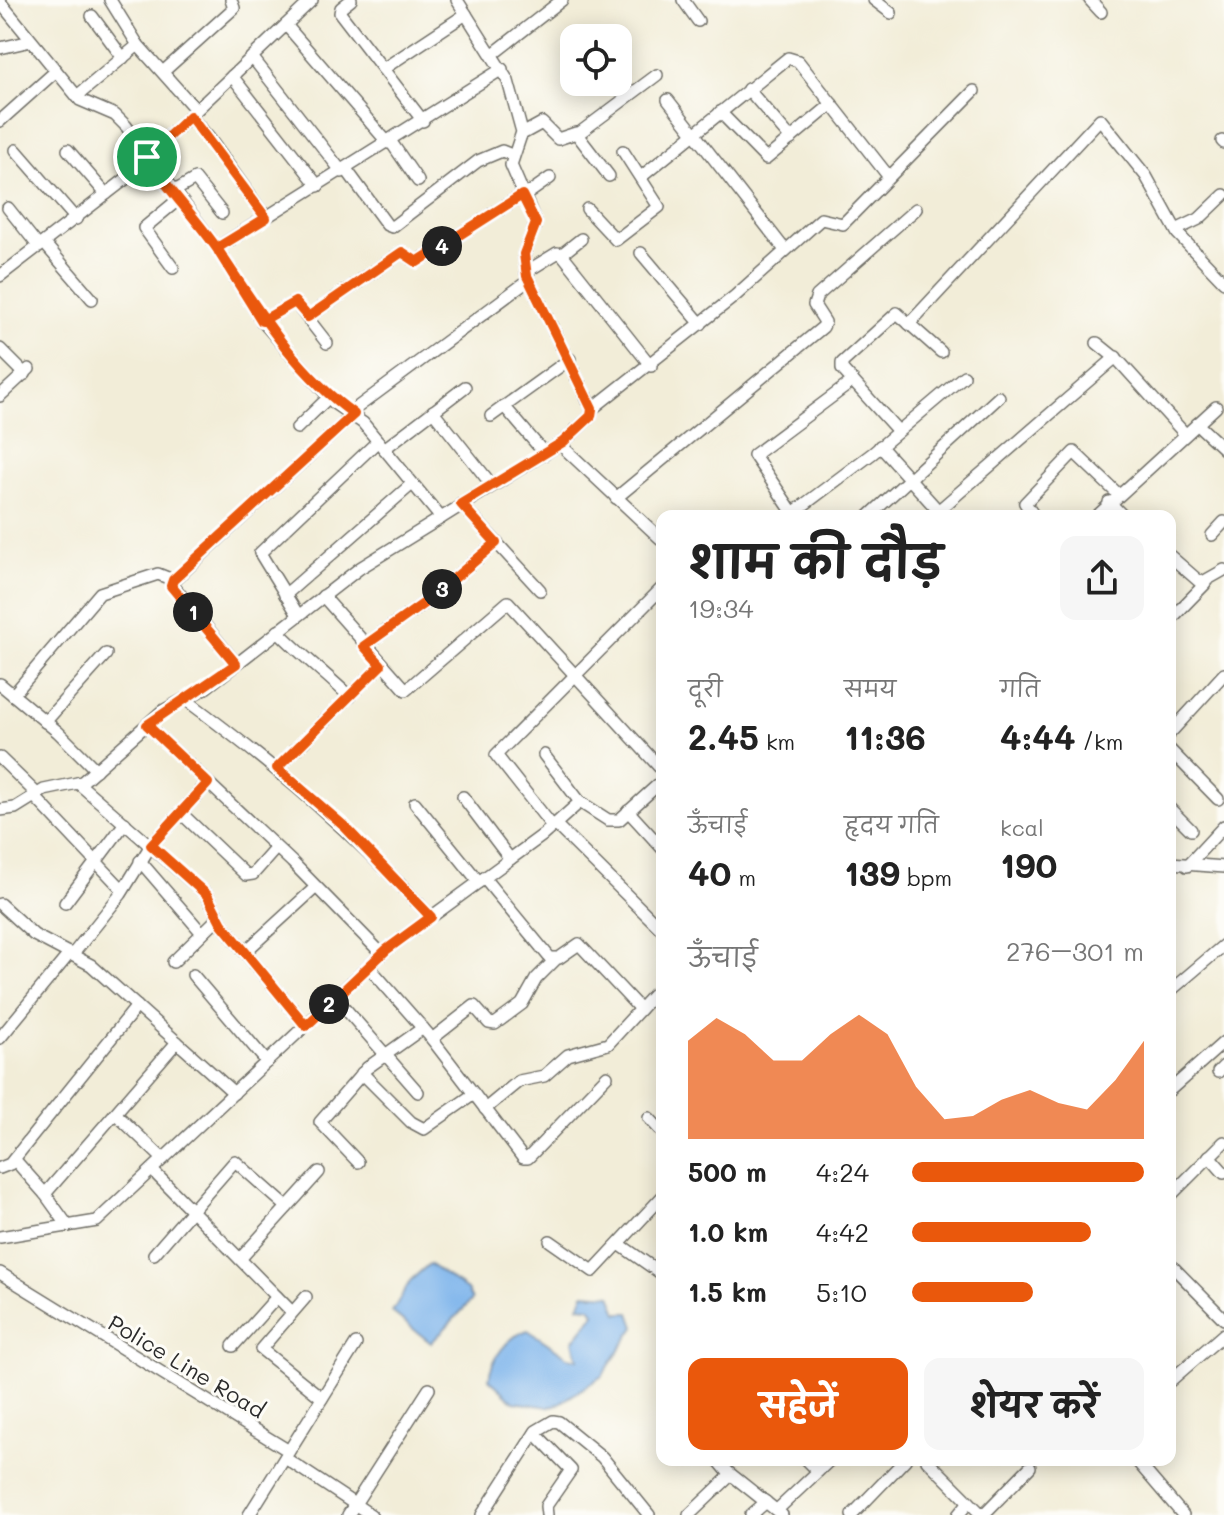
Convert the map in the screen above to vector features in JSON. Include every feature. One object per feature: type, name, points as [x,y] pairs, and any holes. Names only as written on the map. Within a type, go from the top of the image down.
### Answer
[{"type":"street","points":[[110,0],[138,45],[164,71],[266,218]]},
{"type":"street","points":[[164,71],[234,8],[231,0]]},
{"type":"street","points":[[1,274],[76,219],[148,159],[312,0]]},
{"type":"street","points":[[351,0],[341,8],[340,13],[423,121]]},
{"type":"street","points":[[457,0],[502,69],[522,134]]},
{"type":"street","points":[[493,54],[562,0]]},
{"type":"street","points":[[683,0],[698,21]]},
{"type":"street","points":[[874,0],[891,13]]},
{"type":"street","points":[[1090,0],[1101,12]]},
{"type":"street","points":[[0,2],[77,96],[87,105],[115,115],[217,248],[262,321],[329,397],[352,413],[441,518]]},
{"type":"street","points":[[383,69],[466,14]]},
{"type":"street","points":[[92,16],[123,58]]},
{"type":"street","points":[[286,25],[389,142],[418,181]]},
{"type":"street","points":[[0,48],[31,41]]},
{"type":"street","points":[[77,96],[138,45]]},
{"type":"street","points":[[252,57],[387,225],[392,227],[478,161],[499,151],[512,155]]},
{"type":"street","points":[[641,177],[748,89],[788,58],[793,58],[889,177]]},
{"type":"street","points":[[217,248],[502,69]]},
{"type":"street","points":[[0,121],[56,71]]},
{"type":"street","points":[[0,810],[15,808],[36,795],[78,783],[147,725],[236,664],[360,568],[491,484],[545,454],[591,416],[592,409],[570,359],[528,276],[524,254],[536,223],[511,165],[512,155],[522,134],[544,123],[558,139],[578,134],[657,75]]},
{"type":"street","points":[[232,76],[318,186]]},
{"type":"street","points":[[748,89],[791,139]]},
{"type":"street","points":[[592,409],[651,366],[821,219],[843,224],[974,91]]},
{"type":"street","points":[[668,100],[785,250]]},
{"type":"street","points":[[720,112],[766,159],[832,104]]},
{"type":"street","points":[[909,324],[1100,119],[1146,176],[1176,230],[1224,282]]},
{"type":"street","points":[[578,134],[609,176]]},
{"type":"street","points":[[16,150],[76,219]]},
{"type":"street","points":[[68,150],[106,194]]},
{"type":"street","points":[[587,209],[618,239],[659,207],[623,151]]},
{"type":"street","points":[[308,317],[402,252],[417,262],[550,178]]},
{"type":"street","points":[[173,268],[144,228],[147,222],[195,179],[222,213]]},
{"type":"street","points":[[1176,230],[1199,219],[1224,195]]},
{"type":"street","points":[[8,208],[92,299]]},
{"type":"street","points":[[616,498],[823,327],[825,322],[814,305],[817,296],[916,209]]},
{"type":"street","points":[[236,664],[171,586],[173,580],[352,413],[557,253],[562,254],[581,239]]},
{"type":"street","points":[[641,253],[701,324]]},
{"type":"street","points":[[562,254],[651,366]]},
{"type":"street","points":[[262,321],[295,302],[327,343]]},
{"type":"street","points":[[898,431],[842,369],[842,363],[894,314],[941,352]]},
{"type":"street","points":[[1097,343],[1116,357],[1185,434]]},
{"type":"street","points":[[0,349],[27,372],[0,396]]},
{"type":"street","points":[[945,510],[1116,357]]},
{"type":"street","points":[[491,416],[570,359]]},
{"type":"street","points":[[796,510],[964,376]]},
{"type":"street","points":[[788,510],[754,455],[853,381]]},
{"type":"street","points":[[298,615],[260,553],[381,445],[465,387]]},
{"type":"street","points":[[297,428],[329,397]]},
{"type":"street","points":[[879,510],[908,478],[999,397]]},
{"type":"street","points":[[504,406],[545,454]]},
{"type":"street","points":[[1103,510],[1216,407]]},
{"type":"street","points":[[433,411],[491,484]]},
{"type":"street","points":[[1197,424],[1224,449]]},
{"type":"street","points":[[563,442],[569,455],[656,535]]},
{"type":"street","points":[[880,446],[937,510]]},
{"type":"street","points":[[1030,510],[1025,503],[1074,452],[1114,498],[1120,510]]},
{"type":"street","points":[[285,595],[412,484]]},
{"type":"street","points":[[461,504],[540,590]]},
{"type":"street","points":[[1212,535],[1224,522]]},
{"type":"street","points":[[364,646],[430,599],[496,543]]},
{"type":"street","points":[[1176,561],[1205,584]]},
{"type":"street","points":[[1176,614],[1205,584],[1224,570]]},
{"type":"street","points":[[13,695],[100,593],[158,574],[173,580]]},
{"type":"street","points":[[656,594],[496,755],[554,825],[656,924]]},
{"type":"street","points":[[323,596],[381,665],[408,690],[506,602],[578,675],[656,763]]},
{"type":"street","points":[[278,631],[313,668],[322,670],[350,697]]},
{"type":"street","points":[[45,722],[106,654]]},
{"type":"street","points":[[277,768],[381,665]]},
{"type":"street","points":[[1176,726],[1224,674]]},
{"type":"street","points":[[0,684],[96,770]]},
{"type":"street","points":[[185,699],[277,768],[355,836],[431,917]]},
{"type":"street","points":[[147,725],[382,954]]},
{"type":"street","points":[[544,755],[580,802],[612,822],[656,786]]},
{"type":"street","points":[[1176,756],[1218,799]]},
{"type":"street","points":[[0,758],[123,890]]},
{"type":"street","points":[[78,783],[207,895],[218,918],[306,1026]]},
{"type":"street","points":[[3,1029],[72,954],[123,890],[151,845],[208,783]]},
{"type":"street","points":[[463,797],[510,859]]},
{"type":"street","points":[[0,1237],[97,1221],[382,954],[510,859],[580,802]]},
{"type":"street","points":[[415,803],[555,960]]},
{"type":"street","points":[[628,811],[656,841]]},
{"type":"street","points":[[181,813],[246,875],[253,874],[276,848]]},
{"type":"street","points":[[1176,815],[1191,830]]},
{"type":"street","points":[[65,903],[125,823]]},
{"type":"street","points":[[1187,866],[1224,826]]},
{"type":"street","points":[[140,861],[202,933]]},
{"type":"street","points":[[1176,864],[1224,867]]},
{"type":"street","points":[[245,952],[316,887]]},
{"type":"street","points":[[0,904],[34,935],[91,965],[234,1093]]},
{"type":"street","points":[[173,962],[218,918]]},
{"type":"street","points":[[432,1039],[474,1006],[489,1023],[495,1024],[522,1004],[536,979],[576,944],[584,946],[640,1009]]},
{"type":"street","points":[[1176,986],[1224,946]]},
{"type":"street","points":[[369,967],[432,1039],[526,1159],[607,1076]]},
{"type":"street","points":[[193,975],[267,1062]]},
{"type":"street","points":[[485,1109],[519,1081],[544,1076],[568,1055],[601,1049],[656,994]]},
{"type":"street","points":[[336,998],[418,1092]]},
{"type":"street","points":[[0,1168],[5,1168],[14,1159],[137,1006]]},
{"type":"street","points":[[358,1162],[320,1122],[362,1073],[423,1028]]},
{"type":"street","points":[[45,1194],[117,1115],[177,1042]]},
{"type":"street","points":[[1176,1085],[1224,1042]]},
{"type":"street","points":[[362,1073],[411,1122],[424,1129],[474,1094]]},
{"type":"street","points":[[117,1115],[163,1159]]},
{"type":"street","points":[[649,1118],[656,1126]]},
{"type":"street","points":[[1176,1190],[1224,1142]]},
{"type":"street","points":[[1209,1156],[1224,1173]]},
{"type":"street","points":[[14,1159],[68,1226]]},
{"type":"street","points":[[154,1254],[235,1161],[287,1207]]},
{"type":"street","points":[[152,1170],[292,1312]]},
{"type":"street","points":[[240,1259],[319,1172]]},
{"type":"street","points":[[550,1241],[593,1271],[656,1204]]},
{"type":"street","points":[[619,1244],[656,1270]]},
{"type":"street","points":[[1176,1270],[1224,1319]]},
{"type":"street","name":"Police Line Road","points":[[0,1273],[287,1455],[352,1510],[371,1515]]},
{"type":"street","points":[[233,1346],[277,1297]]},
{"type":"street","points":[[306,1297],[261,1349],[322,1398]]},
{"type":"street","points":[[1176,1376],[1224,1334]]},
{"type":"street","points":[[249,1515],[356,1344]]},
{"type":"street","points":[[352,1510],[429,1389]]},
{"type":"street","points":[[482,1515],[535,1433],[545,1423],[559,1422],[609,1464],[649,1515]]},
{"type":"street","points":[[535,1433],[571,1470],[546,1506],[547,1515]]},
{"type":"street","points":[[723,1466],[780,1513],[823,1466]]},
{"type":"street","points":[[813,1466],[818,1471]]},
{"type":"street","points":[[852,1515],[899,1466]]},
{"type":"street","points":[[933,1466],[982,1515],[1030,1467]]},
{"type":"street","points":[[1141,1466],[1183,1515]]},
{"type":"street","points":[[689,1515],[731,1475]]},
{"type":"street","points":[[751,1515],[766,1502]]},
{"type":"street","points":[[958,1515],[969,1502]]},
{"type":"water","points":[[429,1264],[467,1290],[472,1300],[431,1343],[392,1312],[411,1280]]},
{"type":"water","points":[[584,1293],[611,1295],[618,1313],[630,1313],[635,1327],[602,1376],[560,1403],[549,1407],[514,1402],[489,1379],[497,1356],[514,1337],[528,1330],[568,1357],[578,1359],[573,1341],[595,1314],[590,1307],[579,1306]]},
{"type":"route","points":[[147,157],[190,116],[266,218],[217,248],[219,252],[262,321],[295,302],[308,317],[402,252],[415,264],[522,195],[536,223],[524,254],[527,276],[577,372],[592,409],[591,416],[563,442],[461,504],[496,543],[430,599],[364,646],[381,665],[277,768],[374,855],[431,917],[386,950],[306,1026],[222,924],[207,895],[151,845],[208,783],[147,725],[161,712],[207,687],[236,664],[171,583],[354,414],[335,404],[262,321],[217,248],[147,157]]}]
